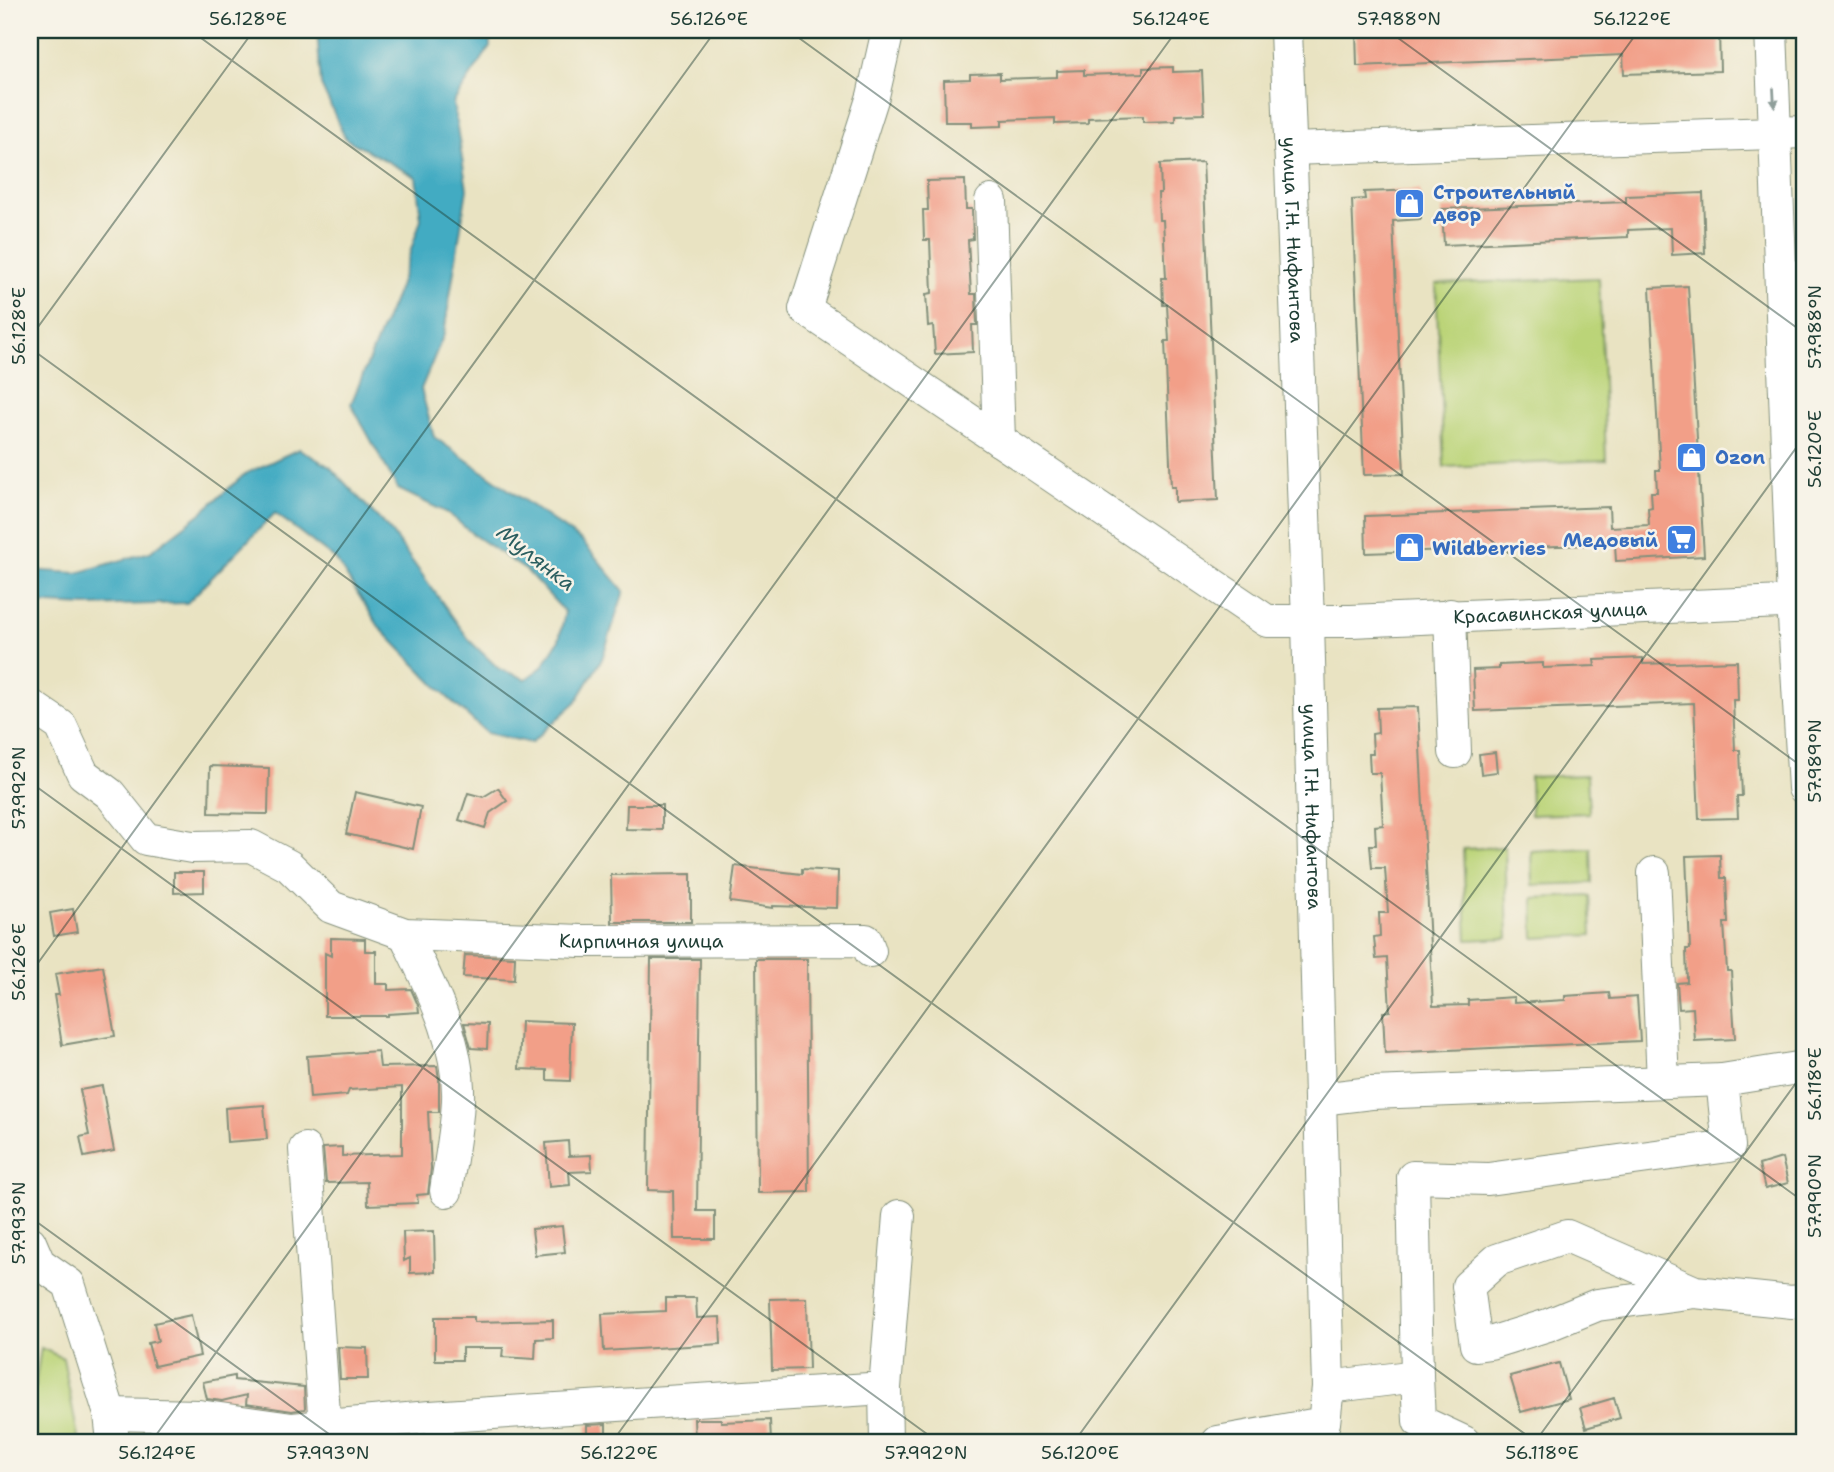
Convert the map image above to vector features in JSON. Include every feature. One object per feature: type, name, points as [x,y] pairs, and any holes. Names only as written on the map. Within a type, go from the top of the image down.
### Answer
[{"type":"street","name":"Красавинская улица","points":[[888,30],[873,96],[805,309],[1267,621],[1799,601]]},
{"type":"street","name":"улица Г.Н. Нифантова","points":[[1218,1442],[1324,1423],[1328,1387],[1308,621],[1286,30]]},
{"type":"street","points":[[1771,30],[1790,133],[1804,788]]},
{"type":"street","points":[[1290,149],[1790,133]]},
{"type":"street","points":[[991,201],[999,440]]},
{"type":"street","points":[[1450,615],[1455,751]]},
{"type":"street","name":"Кирпичная улица","points":[[30,705],[61,726],[83,774],[110,794],[146,839],[192,847],[251,846],[289,866],[331,908],[405,934],[581,941],[866,940],[870,951]]},
{"type":"street","points":[[1654,873],[1663,1082]]},
{"type":"street","points":[[405,934],[443,1016],[456,1060],[458,1101],[446,1191]]},
{"type":"street","points":[[1320,1099],[1371,1093],[1722,1080],[1804,1067]]},
{"type":"street","points":[[1464,1442],[1419,1421],[1413,1177],[1488,1179],[1730,1146],[1722,1080]]},
{"type":"street","points":[[305,1149],[325,1427]]},
{"type":"street","points":[[886,1442],[885,1388],[899,1216]]},
{"type":"street","points":[[1695,1292],[1567,1236],[1497,1261],[1468,1286],[1476,1345],[1548,1325],[1597,1305],[1695,1292],[1792,1302],[1804,1300]]},
{"type":"street","points":[[30,1242],[39,1263],[69,1284],[111,1428],[199,1416],[292,1429],[325,1427],[425,1430],[885,1388]]},
{"type":"street","points":[[1328,1387],[1417,1376]]},
{"type":"green space","points":[[1599,278],[1606,460],[1444,467],[1436,284]]},
{"type":"green space","points":[[1587,775],[1589,813],[1531,815],[1530,777]]},
{"type":"green space","points":[[1505,847],[1508,938],[1467,940],[1463,849]]},
{"type":"green space","points":[[1591,848],[1592,883],[1532,885],[1531,851]]},
{"type":"green space","points":[[1590,896],[1592,935],[1534,938],[1533,898]]},
{"type":"green space","points":[[41,1348],[63,1358],[79,1442],[32,1442],[32,1404]]},
{"type":"water","name":"Мулянка","points":[[317,30],[489,30],[490,47],[453,103],[467,189],[444,334],[421,389],[434,437],[583,542],[624,591],[602,659],[576,702],[531,743],[487,733],[445,695],[380,628],[336,560],[275,513],[187,603],[86,606],[30,603],[30,570],[77,573],[150,552],[201,513],[245,474],[299,449],[330,467],[391,532],[471,642],[499,669],[526,679],[542,667],[559,640],[565,612],[527,571],[475,536],[448,513],[398,489],[351,404],[399,287],[421,219],[416,177],[346,139],[321,85]]},
{"type":"building","points":[[1356,30],[1719,30],[1720,71],[1624,74],[1623,55],[1357,66]]},
{"type":"building","points":[[1173,67],[1173,72],[1202,71],[1204,114],[1175,115],[1175,121],[1143,122],[1143,116],[1088,118],[1088,123],[1055,124],[1055,118],[1002,120],[1002,126],[972,127],[972,122],[945,122],[944,80],[970,79],[970,74],[1000,73],[1000,79],[1057,77],[1057,71],[1084,70],[1084,75],[1143,73],[1143,68]]},
{"type":"building","points":[[1203,162],[1218,500],[1175,502],[1175,487],[1171,487],[1165,341],[1169,341],[1167,305],[1163,305],[1162,278],[1166,278],[1163,220],[1159,220],[1160,164]]},
{"type":"building","points":[[965,180],[966,209],[972,209],[973,239],[968,240],[971,294],[976,294],[977,325],[972,325],[973,352],[935,354],[933,325],[928,326],[926,294],[932,293],[930,240],[924,240],[923,210],[928,210],[927,181]]},
{"type":"building","points":[[1420,190],[1421,219],[1393,221],[1404,474],[1364,475],[1352,200],[1365,199],[1364,192]]},
{"type":"building","points":[[1703,193],[1705,253],[1672,255],[1671,228],[1628,230],[1628,237],[1444,245],[1442,209],[1626,202],[1626,196]]},
{"type":"building","points":[[1688,286],[1704,556],[1616,561],[1615,544],[1366,553],[1365,516],[1609,507],[1610,527],[1649,525],[1651,492],[1657,492],[1656,470],[1660,470],[1650,288]]},
{"type":"building","points":[[1643,658],[1643,664],[1737,661],[1738,700],[1733,700],[1735,750],[1740,750],[1742,796],[1737,796],[1738,818],[1699,819],[1694,703],[1475,711],[1473,670],[1499,669],[1499,665],[1543,663],[1543,668],[1595,666],[1594,660]]},
{"type":"building","points":[[1418,707],[1433,1006],[1468,1005],[1468,1000],[1514,997],[1514,1003],[1565,1000],[1565,996],[1609,993],[1610,999],[1637,997],[1640,1041],[1385,1053],[1383,1012],[1390,1011],[1387,958],[1376,959],[1374,937],[1380,936],[1379,913],[1388,913],[1385,868],[1372,868],[1370,845],[1376,845],[1375,826],[1383,825],[1380,773],[1370,773],[1369,754],[1373,754],[1372,734],[1378,733],[1377,708]]},
{"type":"building","points":[[1495,752],[1497,772],[1481,774],[1479,754]]},
{"type":"building","points":[[210,766],[269,768],[268,814],[209,813]]},
{"type":"building","points":[[498,788],[507,801],[490,813],[485,828],[459,820],[468,793],[483,797]]},
{"type":"building","points":[[355,792],[421,807],[413,849],[346,834]]},
{"type":"building","points":[[627,805],[662,805],[662,830],[626,829]]},
{"type":"building","points":[[1720,855],[1721,878],[1726,878],[1728,923],[1724,923],[1727,971],[1731,971],[1735,1039],[1695,1041],[1693,1008],[1679,1009],[1677,983],[1687,982],[1686,949],[1690,949],[1686,856]]},
{"type":"building","points":[[735,866],[802,874],[802,869],[838,871],[837,908],[773,908],[730,902]]},
{"type":"building","points":[[174,872],[204,872],[204,892],[174,893]]},
{"type":"building","points":[[691,874],[691,922],[612,922],[611,875]]},
{"type":"building","points":[[73,909],[77,932],[54,936],[50,913]]},
{"type":"building","points":[[331,938],[365,939],[365,951],[376,951],[376,984],[388,984],[388,990],[411,989],[419,1012],[388,1016],[325,1016],[325,953],[331,956]]},
{"type":"building","points":[[465,955],[515,957],[514,980],[463,977]]},
{"type":"building","points":[[651,959],[700,959],[697,1211],[715,1211],[715,1239],[674,1239],[673,1191],[648,1190]]},
{"type":"building","points":[[756,959],[807,959],[809,1192],[758,1193]]},
{"type":"building","points":[[103,966],[115,1036],[62,1045],[54,995],[59,995],[55,974]]},
{"type":"building","points":[[521,1021],[572,1023],[570,1081],[547,1080],[547,1070],[519,1069]]},
{"type":"building","points":[[464,1023],[488,1024],[487,1049],[471,1048]]},
{"type":"building","points":[[378,1051],[380,1067],[437,1066],[439,1112],[428,1112],[431,1168],[428,1194],[417,1195],[418,1203],[368,1205],[367,1182],[326,1183],[323,1148],[342,1147],[342,1156],[402,1154],[402,1087],[349,1090],[347,1095],[310,1098],[307,1056]]},
{"type":"building","points":[[102,1086],[114,1151],[84,1157],[80,1137],[89,1135],[80,1090]]},
{"type":"building","points":[[264,1105],[267,1139],[227,1142],[225,1108]]},
{"type":"building","points":[[568,1141],[569,1156],[591,1155],[592,1171],[569,1172],[570,1185],[549,1187],[546,1143]]},
{"type":"building","points":[[1782,1158],[1788,1183],[1765,1189],[1759,1165]]},
{"type":"building","points":[[562,1226],[565,1252],[535,1255],[532,1229]]},
{"type":"building","points":[[434,1231],[435,1272],[410,1273],[410,1258],[404,1261],[403,1232]]},
{"type":"building","points":[[666,1298],[696,1298],[697,1318],[720,1317],[721,1344],[604,1351],[602,1314],[666,1311]]},
{"type":"building","points":[[807,1298],[809,1369],[772,1370],[770,1299]]},
{"type":"building","points":[[191,1315],[200,1356],[154,1366],[148,1343],[158,1341],[154,1323]]},
{"type":"building","points":[[435,1317],[474,1317],[474,1322],[553,1320],[553,1338],[536,1339],[535,1359],[502,1357],[503,1348],[462,1348],[462,1360],[435,1360]]},
{"type":"building","points":[[338,1347],[367,1348],[368,1379],[340,1379]]},
{"type":"building","points":[[1559,1363],[1569,1399],[1521,1412],[1510,1376]]},
{"type":"building","points":[[234,1376],[234,1380],[304,1387],[305,1409],[292,1411],[246,1404],[247,1395],[222,1401],[207,1399],[203,1382]]},
{"type":"building","points":[[1614,1398],[1620,1418],[1586,1428],[1580,1408]]},
{"type":"building","points":[[694,1419],[721,1419],[721,1422],[770,1420],[771,1442],[695,1442]]},
{"type":"building","points":[[606,1424],[606,1442],[587,1442],[587,1425]]},
{"type":"place","name":"Строительный двор","points":[[1410,203]]},
{"type":"place","name":"Ozon","points":[[1692,457]]},
{"type":"place","name":"Медовый","points":[[1681,540]]},
{"type":"place","name":"Wildberries","points":[[1409,548]]}]
